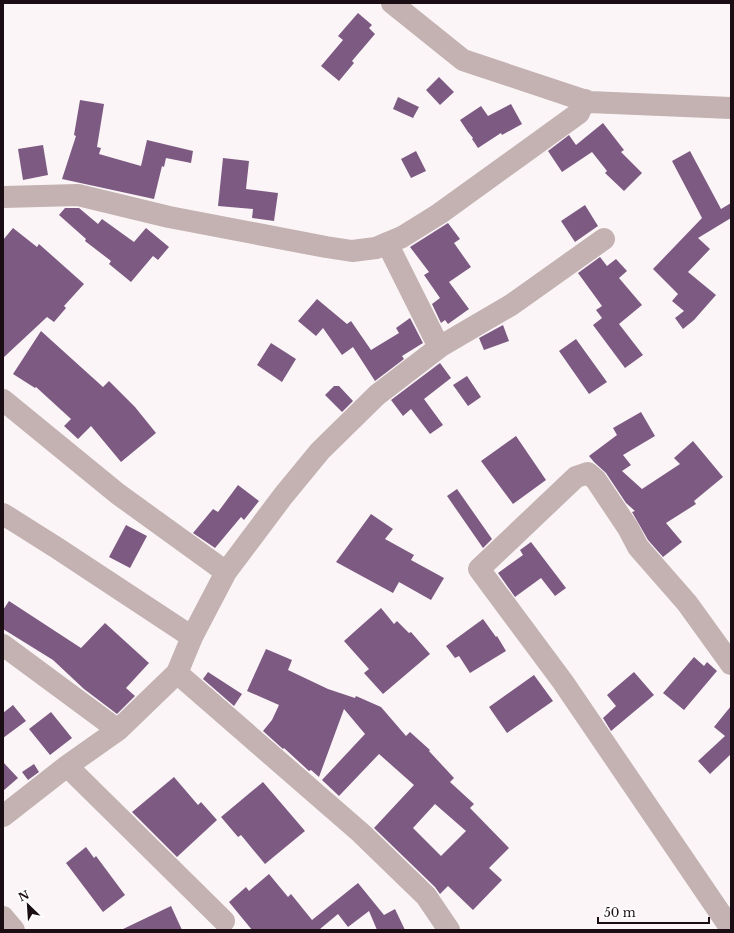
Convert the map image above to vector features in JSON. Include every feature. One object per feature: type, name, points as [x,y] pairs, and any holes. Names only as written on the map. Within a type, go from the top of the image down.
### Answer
[{"type":"street","points":[[392,3],[463,60],[589,102],[731,108]]},
{"type":"street","points":[[3,197],[78,195],[169,216],[352,251],[376,248],[402,237],[439,214],[579,113],[585,100]]},
{"type":"street","points":[[3,816],[67,766],[118,730],[177,673],[192,637],[226,572],[283,496],[320,451],[377,395],[439,347],[511,305],[604,238]]},
{"type":"street","points":[[388,243],[439,347]]},
{"type":"street","points":[[3,400],[118,494],[226,572]]},
{"type":"street","points":[[731,664],[687,603],[638,547],[628,528],[596,480],[588,473],[576,477],[479,569],[563,682],[731,929]]},
{"type":"street","points":[[3,514],[192,637]]},
{"type":"street","points":[[3,645],[118,730]]},
{"type":"street","points":[[177,673],[361,833],[426,896],[449,930]]},
{"type":"street","points":[[67,766],[224,921]]},
{"type":"street","points":[[3,917],[14,930]]},
{"type":"building","points":[[358,13],[372,25],[369,28],[375,34],[352,61],[354,63],[339,81],[321,66],[343,40],[338,36]]},
{"type":"building","points":[[439,77],[454,92],[440,105],[426,90]]},
{"type":"building","points":[[398,97],[419,107],[413,118],[393,109]]},
{"type":"building","points":[[80,100],[104,104],[97,147],[101,148],[99,154],[141,166],[147,140],[193,151],[191,163],[166,158],[164,167],[162,166],[154,199],[62,179],[76,136],[74,135]]},
{"type":"building","points":[[511,104],[522,124],[502,135],[501,133],[478,148],[472,139],[473,138],[460,120],[481,106],[488,116]]},
{"type":"building","points":[[603,123],[624,150],[621,152],[642,173],[624,191],[605,173],[607,171],[592,152],[562,172],[548,151],[569,135],[576,145]]},
{"type":"building","points":[[43,145],[48,175],[23,180],[18,149]]},
{"type":"building","points":[[416,151],[426,171],[411,178],[401,159]]},
{"type":"building","points":[[690,151],[721,209],[731,203],[731,218],[698,238],[710,249],[688,272],[716,295],[694,320],[683,329],[675,318],[684,311],[672,301],[678,294],[653,269],[702,218],[672,161]]},
{"type":"building","points":[[223,158],[249,161],[246,189],[278,193],[274,221],[252,218],[253,209],[218,206]]},
{"type":"building","points":[[585,205],[598,226],[575,242],[561,221]]},
{"type":"building","points":[[65,208],[79,208],[98,224],[102,219],[134,242],[146,228],[169,247],[158,260],[153,256],[131,282],[109,264],[111,261],[85,241],[86,239],[59,215]]},
{"type":"building","points":[[448,223],[460,239],[454,243],[471,267],[449,282],[469,309],[448,324],[445,320],[441,323],[432,304],[440,298],[424,275],[429,272],[410,247]]},
{"type":"building","points":[[13,228],[37,247],[39,244],[84,284],[64,306],[66,308],[54,322],[47,317],[3,358],[3,240]]},
{"type":"building","points":[[600,257],[607,266],[616,259],[627,271],[619,278],[642,305],[619,324],[643,355],[625,368],[593,325],[602,318],[596,310],[602,306],[578,273]]},
{"type":"building","points":[[317,299],[347,324],[351,321],[371,350],[399,333],[396,328],[410,318],[423,343],[402,356],[404,359],[375,381],[353,347],[342,355],[323,328],[316,336],[298,321]]},
{"type":"building","points":[[503,325],[509,341],[484,350],[479,338]]},
{"type":"building","points":[[41,331],[103,387],[109,381],[135,407],[156,433],[121,462],[91,426],[78,439],[64,426],[71,419],[36,387],[35,388],[13,374]]},
{"type":"building","points":[[576,339],[607,382],[589,394],[559,351]]},
{"type":"building","points":[[271,343],[296,359],[282,382],[257,365]]},
{"type":"building","points":[[440,363],[451,378],[424,399],[443,425],[430,434],[411,409],[403,416],[391,400]]},
{"type":"building","points":[[467,376],[481,397],[468,406],[453,385]]},
{"type":"building","points":[[334,386],[339,386],[353,401],[342,412],[325,395]]},
{"type":"building","points":[[641,412],[655,436],[623,455],[631,465],[622,471],[642,489],[680,464],[674,458],[693,441],[723,477],[694,501],[696,504],[666,523],[682,542],[663,557],[648,540],[632,512],[635,511],[626,503],[606,473],[589,456],[617,435],[613,428]]},
{"type":"building","points":[[516,436],[546,480],[513,504],[481,461]]},
{"type":"building","points":[[238,485],[259,501],[244,520],[241,517],[215,548],[193,533],[213,509],[218,512]]},
{"type":"building","points":[[457,489],[492,539],[483,548],[447,496]]},
{"type":"building","points":[[371,514],[393,529],[385,539],[414,555],[411,560],[444,578],[431,600],[399,582],[393,593],[336,562]]},
{"type":"building","points":[[126,525],[147,536],[130,568],[109,557]]},
{"type":"building","points":[[531,542],[566,588],[555,596],[541,578],[515,597],[498,573],[523,555],[520,550]]},
{"type":"building","points":[[9,601],[81,648],[105,623],[149,663],[126,688],[135,696],[117,714],[84,689],[53,660],[3,629],[3,610]]},
{"type":"building","points":[[381,608],[394,624],[397,621],[409,633],[411,632],[430,654],[383,694],[364,673],[369,669],[344,641]]},
{"type":"building","points":[[483,619],[496,637],[497,636],[506,651],[470,673],[459,656],[455,658],[446,646]]},
{"type":"building","points":[[266,649],[292,660],[288,670],[328,689],[355,698],[356,696],[381,707],[406,736],[410,732],[430,750],[429,751],[454,778],[450,782],[474,804],[470,808],[509,848],[489,868],[502,880],[473,910],[448,886],[440,894],[435,887],[374,828],[414,785],[379,754],[339,796],[322,780],[365,734],[344,709],[319,777],[311,770],[309,771],[263,731],[272,720],[279,705],[247,691]],"holes":[[[435,804],[466,831],[441,856],[413,828]]]},
{"type":"building","points":[[694,657],[704,666],[707,662],[717,671],[684,710],[663,693]]},
{"type":"building","points":[[208,672],[242,694],[234,706],[203,679]]},
{"type":"building","points":[[634,672],[654,695],[611,731],[603,718],[616,706],[607,695]]},
{"type":"building","points":[[534,675],[553,701],[507,733],[489,707]]},
{"type":"building","points":[[13,705],[26,721],[3,738],[3,713]]},
{"type":"building","points":[[731,706],[731,754],[710,774],[698,761],[725,736],[714,727]]},
{"type":"building","points":[[51,712],[72,738],[50,755],[29,729]]},
{"type":"building","points":[[3,762],[18,778],[3,791]]},
{"type":"building","points":[[34,764],[39,772],[28,780],[22,772]]},
{"type":"building","points":[[174,777],[198,805],[201,802],[217,820],[177,857],[132,812]]},
{"type":"building","points":[[263,782],[305,831],[265,864],[241,835],[238,837],[221,817]]},
{"type":"building","points":[[86,847],[94,858],[96,856],[125,895],[103,912],[66,863]]},
{"type":"building","points":[[269,874],[288,897],[291,894],[312,920],[358,883],[384,915],[395,909],[405,930],[377,930],[369,911],[348,927],[338,914],[320,929],[321,930],[252,930],[229,902],[246,887],[249,891]]},
{"type":"building","points":[[171,906],[182,930],[121,930]]}]
